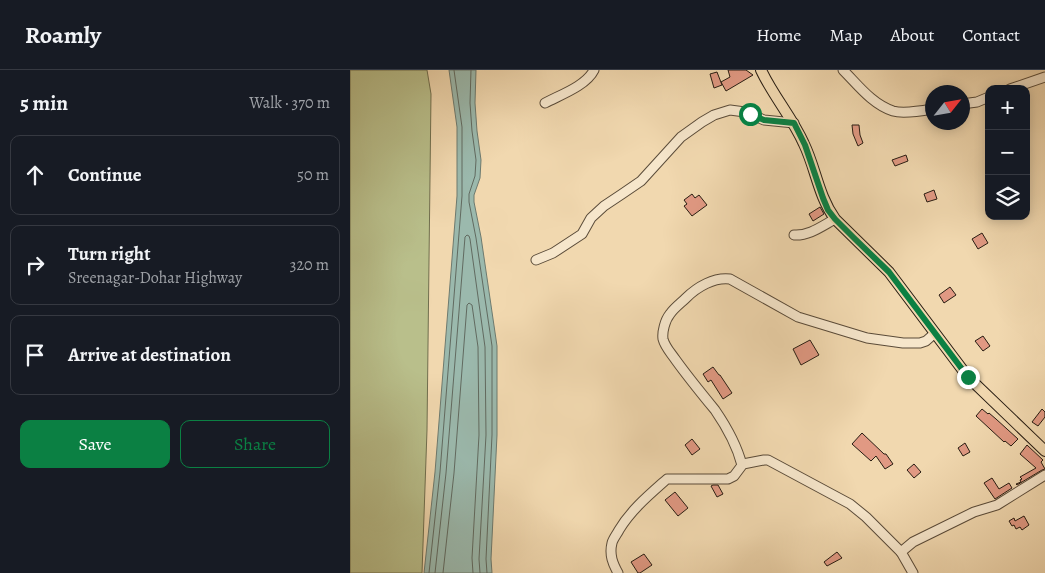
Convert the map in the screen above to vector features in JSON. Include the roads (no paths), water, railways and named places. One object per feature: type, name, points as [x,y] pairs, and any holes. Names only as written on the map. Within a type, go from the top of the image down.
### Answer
[{"type":"main road","points":[[761,70],[766,82],[794,123],[805,145],[828,210],[889,272],[968,377],[1045,451]]},
{"type":"street","points":[[545,103],[582,83],[591,76],[594,70]]},
{"type":"street","points":[[843,70],[868,96],[881,106],[894,111],[925,111]]},
{"type":"street","points":[[1022,85],[1045,77]]},
{"type":"street","points":[[970,103],[985,99]]},
{"type":"street","points":[[536,260],[553,253],[582,234],[592,218],[604,206],[640,181],[681,137],[714,115],[730,110],[750,114],[764,120],[794,123]]},
{"type":"street","points":[[794,235],[810,232],[835,219]]},
{"type":"street","points":[[742,465],[728,431],[720,418],[671,354],[663,338],[664,327],[669,315],[700,286],[723,278],[730,279],[798,318],[867,338],[920,344],[935,333]]},
{"type":"street","points":[[618,573],[612,563],[612,542],[626,519],[645,498],[668,479],[728,479],[734,476],[742,465],[760,460],[768,460],[860,511],[901,552],[913,573]]},
{"type":"street","points":[[901,552],[913,542],[974,512],[997,505],[1045,475]]},
{"type":"water","points":[[449,70],[476,70],[475,103],[481,160],[480,178],[474,195],[474,202],[497,346],[497,435],[491,559],[492,573],[424,573],[435,472],[457,196],[457,127]]}]
